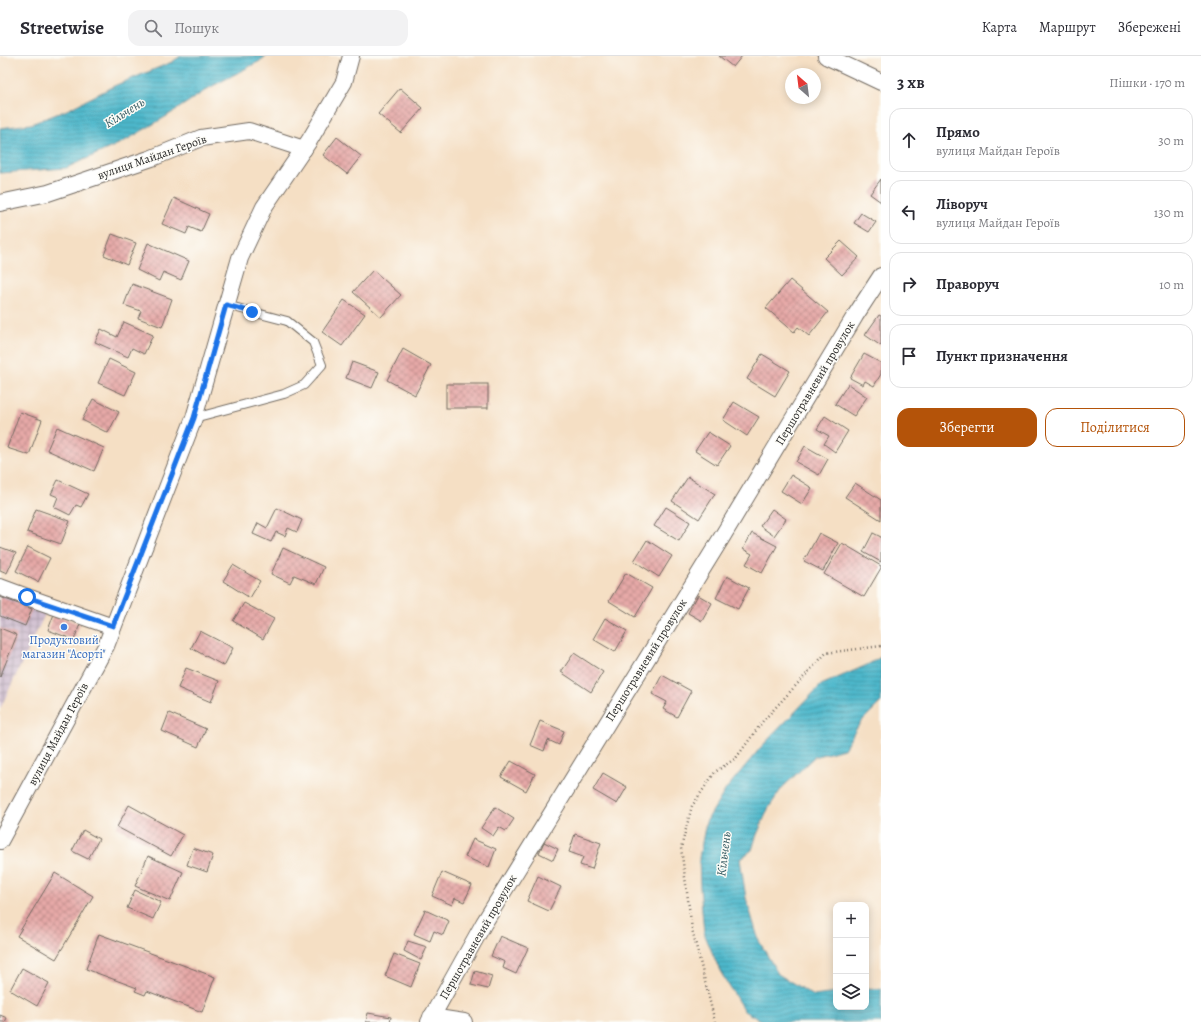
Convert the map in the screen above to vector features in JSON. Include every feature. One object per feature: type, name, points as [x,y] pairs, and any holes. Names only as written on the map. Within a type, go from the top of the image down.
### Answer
[{"type":"street","name":"вулиця Майдан Героїв","points":[[0,841],[106,646],[194,418],[240,258],[264,207],[304,149],[344,82],[351,56]]},
{"type":"street","points":[[826,56],[881,82]]},
{"type":"street","name":"вулиця Майдан Героїв","points":[[0,203],[48,194],[152,158],[201,138],[248,131],[304,149]]},
{"type":"street","name":"Першотравневий провулок","points":[[464,1022],[430,1020],[484,923],[722,537],[855,316],[881,276]]},
{"type":"street","points":[[0,586],[27,597],[113,626]]},
{"type":"lane","points":[[194,418],[284,394],[304,385],[322,364],[313,342],[287,321],[226,305]]},
{"type":"path","points":[[715,1022],[692,929],[681,848],[692,806],[715,772],[736,758],[763,721],[826,653],[881,646]]},
{"type":"shaded area","points":[[0,593],[47,610],[0,709]]},
{"type":"water","name":"Кільчень","points":[[181,56],[266,56],[260,61],[209,88],[167,116],[123,142],[66,168],[0,173],[0,128],[31,124],[67,110],[114,86],[172,62]]},
{"type":"water","name":"Кільчень","points":[[881,657],[881,702],[860,723],[844,749],[814,757],[782,788],[768,809],[752,850],[740,859],[746,898],[759,941],[778,974],[814,996],[833,993],[833,1010],[869,1010],[869,988],[881,989],[881,1022],[763,1022],[744,1011],[720,971],[704,933],[699,858],[706,822],[726,789],[761,747],[821,685],[867,665]]},
{"type":"building","points":[[719,56],[742,56],[733,67]]},
{"type":"building","points":[[400,88],[423,108],[401,133],[378,114]]},
{"type":"building","points":[[337,137],[361,156],[347,174],[323,155]]},
{"type":"building","points":[[881,179],[881,202],[870,194]]},
{"type":"building","points":[[174,198],[209,214],[201,232],[189,227],[186,234],[162,224]]},
{"type":"building","points":[[861,213],[876,222],[869,232],[854,223]]},
{"type":"building","points":[[112,234],[136,243],[127,265],[104,255]]},
{"type":"building","points":[[841,241],[859,257],[842,275],[824,258]]},
{"type":"building","points":[[148,243],[189,261],[181,280],[163,272],[159,281],[137,270]]},
{"type":"building","points":[[373,270],[401,295],[381,317],[353,292]]},
{"type":"building","points":[[790,280],[828,312],[809,336],[798,327],[794,332],[766,308]]},
{"type":"building","points":[[132,284],[172,299],[162,327],[138,318],[141,311],[124,305]]},
{"type":"building","points":[[344,300],[365,314],[342,346],[322,332]]},
{"type":"building","points":[[879,315],[881,316],[881,346],[865,335]]},
{"type":"building","points":[[124,322],[153,335],[144,354],[132,348],[128,357],[95,342],[101,329],[117,337]]},
{"type":"building","points":[[403,349],[431,365],[415,395],[387,380]]},
{"type":"building","points":[[762,354],[790,371],[775,396],[747,379]]},
{"type":"building","points":[[864,354],[881,363],[881,374],[874,386],[865,381],[863,385],[850,378]]},
{"type":"building","points":[[109,359],[136,372],[125,395],[98,383]]},
{"type":"building","points":[[352,362],[379,372],[372,388],[346,378]]},
{"type":"building","points":[[446,384],[488,384],[488,408],[446,408]]},
{"type":"building","points":[[848,384],[867,397],[854,416],[835,404]]},
{"type":"building","points":[[93,399],[119,412],[108,433],[82,420]]},
{"type":"building","points":[[734,402],[759,417],[747,436],[723,420]]},
{"type":"building","points":[[20,412],[42,420],[29,455],[7,448]]},
{"type":"building","points":[[825,416],[848,431],[835,452],[824,444],[829,436],[817,429]]},
{"type":"building","points":[[57,427],[104,448],[94,471],[47,450]]},
{"type":"building","points":[[708,432],[730,446],[717,465],[695,451]]},
{"type":"building","points":[[805,446],[828,459],[819,475],[796,462]]},
{"type":"building","points":[[791,475],[812,488],[802,504],[781,491]]},
{"type":"building","points":[[688,477],[715,494],[699,519],[672,501]]},
{"type":"building","points":[[58,480],[88,494],[81,507],[76,505],[70,515],[54,507],[58,497],[51,494]]},
{"type":"building","points":[[855,483],[881,500],[881,520],[845,497]]},
{"type":"building","points":[[666,507],[690,522],[679,541],[654,526]]},
{"type":"building","points":[[277,508],[302,520],[297,532],[288,528],[285,536],[276,532],[271,542],[253,534],[258,523],[267,528]]},
{"type":"building","points":[[36,509],[70,521],[61,544],[27,532]]},
{"type":"building","points":[[772,509],[786,519],[774,536],[760,526]]},
{"type":"building","points":[[752,533],[777,546],[762,573],[746,564],[752,554],[743,549]]},
{"type":"building","points":[[819,533],[838,543],[823,571],[804,561]]},
{"type":"building","points":[[873,533],[881,537],[881,562],[863,552]]},
{"type":"building","points":[[647,540],[672,556],[659,577],[634,561]]},
{"type":"building","points":[[842,543],[881,566],[864,597],[824,574]]},
{"type":"building","points":[[0,547],[16,553],[7,573],[0,570]]},
{"type":"building","points":[[28,547],[50,558],[38,582],[16,571]]},
{"type":"building","points":[[283,548],[324,567],[316,584],[294,575],[290,583],[271,574]]},
{"type":"building","points":[[233,565],[260,581],[250,598],[223,581]]},
{"type":"building","points":[[626,573],[652,588],[635,617],[609,601]]},
{"type":"building","points":[[727,576],[749,588],[738,609],[716,598]]},
{"type":"building","points":[[698,595],[712,603],[702,621],[688,613]]},
{"type":"building","points":[[0,597],[32,609],[25,626],[0,616]]},
{"type":"building","points":[[244,603],[274,619],[263,639],[233,621]]},
{"type":"building","name":"Продуктовий магазин \"Асорті\"","points":[[54,614],[80,624],[74,640],[48,630]]},
{"type":"building","points":[[605,618],[627,631],[615,652],[593,639]]},
{"type":"building","points":[[0,628],[17,635],[0,677]]},
{"type":"building","points":[[200,631],[233,648],[224,666],[191,648]]},
{"type":"building","points":[[574,653],[603,672],[591,692],[561,672]]},
{"type":"building","points":[[186,668],[219,681],[211,702],[178,688]]},
{"type":"building","points":[[662,675],[691,691],[677,717],[663,709],[667,702],[652,694]]},
{"type":"building","points":[[169,713],[206,729],[198,747],[162,731]]},
{"type":"building","points":[[540,721],[564,731],[559,745],[548,740],[544,751],[530,745]]},
{"type":"building","points":[[511,761],[535,774],[526,791],[501,777]]},
{"type":"building","points":[[603,773],[627,787],[617,804],[593,790]]},
{"type":"building","points":[[129,805],[183,835],[171,856],[117,827]]},
{"type":"building","points":[[495,807],[514,819],[506,831],[499,827],[493,836],[481,828]]},
{"type":"building","points":[[83,830],[99,839],[88,859],[72,851]]},
{"type":"building","points":[[575,834],[601,843],[592,869],[580,865],[583,857],[569,852]]},
{"type":"building","points":[[473,839],[496,849],[489,867],[465,857]]},
{"type":"building","points":[[544,842],[558,849],[553,860],[539,853]]},
{"type":"building","points":[[193,848],[213,855],[207,872],[187,865]]},
{"type":"building","points":[[148,856],[183,872],[170,901],[135,886]]},
{"type":"building","points":[[442,872],[472,885],[464,902],[455,898],[452,905],[432,896]]},
{"type":"building","points":[[55,873],[93,896],[56,959],[17,936]]},
{"type":"building","points":[[538,876],[561,887],[549,911],[527,901]]},
{"type":"building","points":[[135,890],[161,902],[153,919],[127,908]]},
{"type":"building","points":[[425,910],[449,921],[443,935],[434,931],[430,941],[414,934]]},
{"type":"building","points":[[99,934],[215,977],[202,1012],[147,991],[145,995],[135,991],[137,988],[86,969]]},
{"type":"building","points":[[500,936],[528,948],[516,974],[503,968],[505,962],[491,956]]},
{"type":"building","points":[[408,941],[427,947],[421,960],[404,951]]},
{"type":"building","points":[[394,954],[420,964],[411,987],[385,976]]},
{"type":"building","points":[[22,968],[49,983],[37,1006],[10,990]]},
{"type":"building","points":[[475,971],[492,976],[488,989],[471,985]]},
{"type":"building","points":[[368,1013],[391,1017],[390,1022],[366,1022]]},
{"type":"building","points":[[0,1015],[7,1018],[5,1022],[0,1022]]},
{"type":"place","name":"Продуктовий магазин \"Асорті\"","points":[[64,627]]},
{"type":"route","points":[[27,597],[113,626],[194,418],[226,305],[252,312]]}]
